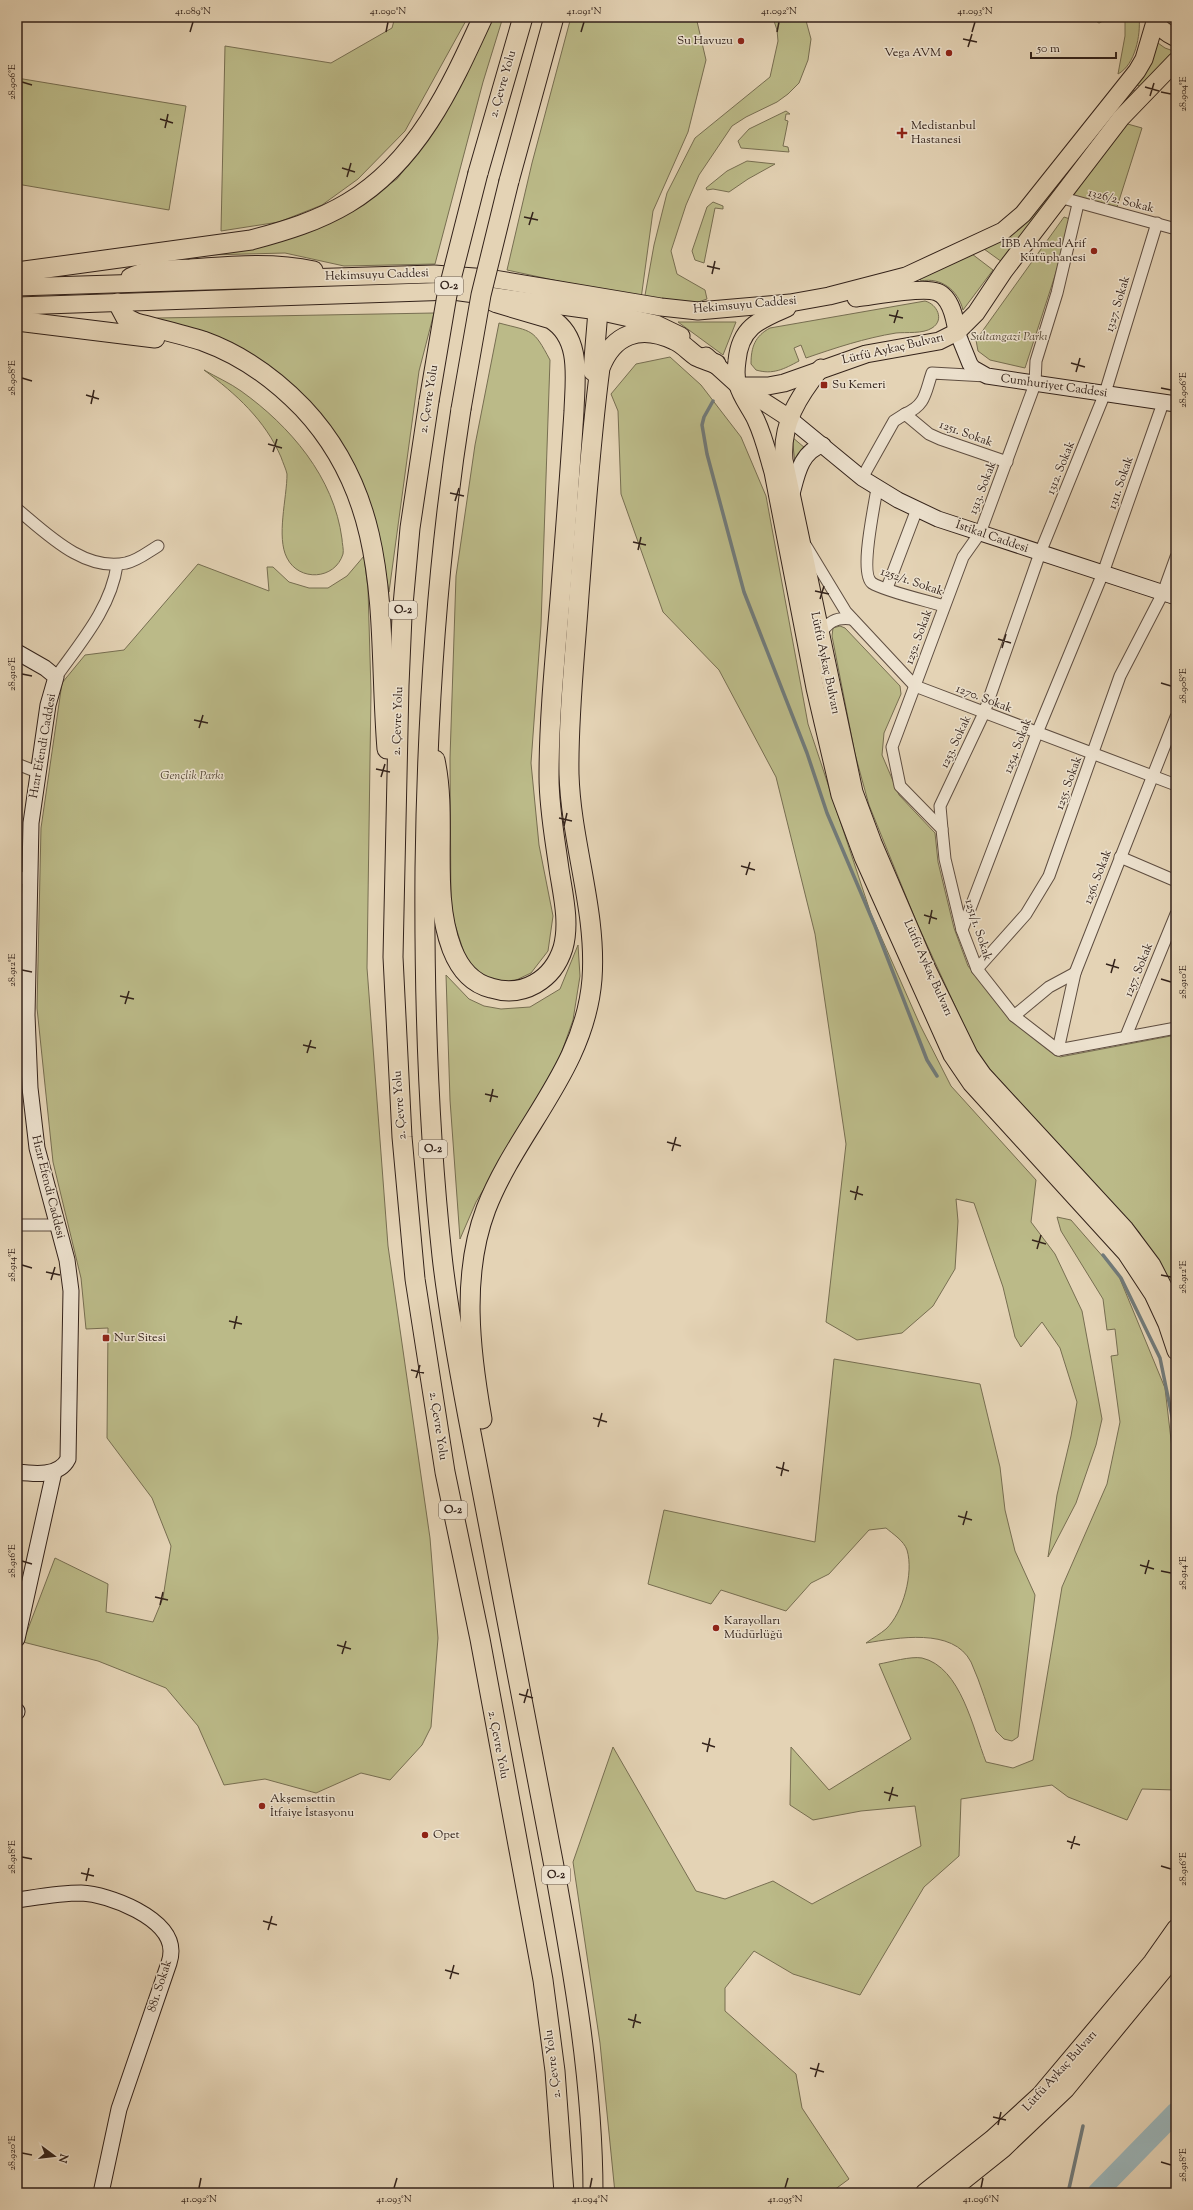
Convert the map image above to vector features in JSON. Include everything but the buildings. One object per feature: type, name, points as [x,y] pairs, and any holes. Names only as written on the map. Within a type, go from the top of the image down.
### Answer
[{"type":"highway","points":[[17,272],[251,240],[287,230],[317,219],[348,203],[383,177],[429,124],[444,99],[483,17]]},
{"type":"highway","name":"2. Çevre Yolu","points":[[523,17],[478,173],[447,295],[410,528],[402,616],[395,822],[393,942],[395,1020],[402,1137],[415,1279],[446,1472],[480,1639],[496,1738],[530,1903],[555,2070],[564,2193]]},
{"type":"highway","name":"O-2","points":[[554,17],[509,181],[481,294],[461,409],[440,562],[429,732],[425,872],[426,1012],[434,1160],[443,1258],[452,1325],[528,1722],[572,1972],[590,2108],[593,2193]]},
{"type":"highway","points":[[429,732],[440,784],[440,861],[442,892],[447,928],[454,954],[466,973],[488,988],[511,991],[533,985],[543,980],[555,966],[563,947],[566,925],[553,830],[549,780],[574,411],[575,367],[571,344],[565,331],[558,324],[551,319],[497,303],[474,292]]},
{"type":"highway","points":[[118,303],[126,318],[136,323],[204,342],[253,366],[285,389],[320,427],[346,468],[357,492],[373,549],[379,588],[384,712],[395,822]]},
{"type":"highway","points":[[593,416],[591,402],[596,303]]},
{"type":"highway","points":[[17,322],[159,339],[224,351]]},
{"type":"highway","points":[[496,1561],[498,1535],[495,1496],[475,1376],[471,1299],[474,1260],[479,1232],[487,1208],[512,1160],[563,1074],[580,1035],[588,1009],[592,979],[592,955],[571,804],[569,768],[573,672],[593,416],[600,368],[605,354],[611,346],[627,335],[645,332],[674,340],[698,357],[716,364]]},
{"type":"main road","points":[[789,418],[738,385],[736,374],[738,349],[747,330],[755,323],[805,300],[829,296],[906,276],[976,245],[1013,224],[1023,214],[1133,76],[1144,59],[1154,20],[1170,35],[1176,38]]},
{"type":"main road","name":"Lütfü Aykaç Bulvarı","points":[[1176,61],[1128,109],[1004,271],[976,313],[957,332],[939,341],[866,354],[821,368],[803,390],[789,418],[784,439],[784,450],[792,494],[820,635],[854,792],[873,843],[946,1009],[969,1055],[983,1075],[1140,1247],[1152,1265],[1176,1312]]},
{"type":"main road","points":[[118,303],[122,283],[131,276],[141,272],[162,269],[235,265],[282,265],[345,276]]},
{"type":"main road","points":[[155,301],[147,291],[147,283],[149,277],[162,269]]},
{"type":"main road","name":"Hekimsuyu Caddesi","points":[[17,287],[345,276],[456,274],[515,282],[596,303],[670,329],[716,364],[738,385]]},
{"type":"main road","points":[[829,296],[849,298],[925,290],[937,292],[945,297],[950,307],[957,332]]},
{"type":"main road","name":"Hekimsuyu Caddesi","points":[[17,306],[423,291],[474,292],[698,311],[805,300]]},
{"type":"main road","points":[[738,385],[754,387],[776,385],[821,368]]},
{"type":"main road","name":"Lütfü Aykaç Bulvarı","points":[[738,385],[756,421],[771,466],[829,754],[840,795],[861,851],[952,1055],[971,1083],[1113,1237],[1143,1277],[1167,1324],[1176,1351]]},
{"type":"main road","points":[[1057,1178],[1070,1169]]},
{"type":"main road","name":"Lütfü Aykaç Bulvarı","points":[[924,2193],[992,2139],[1044,2091],[1142,1974],[1176,1928]]},
{"type":"main road","name":"Lütfü Aykaç Bulvarı","points":[[948,2193],[1003,2149],[1066,2089],[1176,1955]]},
{"type":"street","name":"1326/2. Sokak","points":[[1059,198],[1176,229]]},
{"type":"street","points":[[1036,384],[1036,361],[1057,293],[1078,204]]},
{"type":"street","name":"1327. Sokak","points":[[1105,393],[1156,223]]},
{"type":"street","name":"Cumhuriyet Caddesi","points":[[957,332],[970,364],[973,368],[987,376],[1169,403]]},
{"type":"street","points":[[862,478],[894,421],[915,410],[923,402],[932,373],[987,376]]},
{"type":"street","name":"1313. Sokak","points":[[980,534],[1036,384]]},
{"type":"street","name":"1312. Sokak","points":[[1040,553],[1105,393]]},
{"type":"street","name":"1311. Sokak","points":[[1103,573],[1169,403]]},
{"type":"street","name":"1251. Sokak","points":[[905,414],[929,434],[1007,462]]},
{"type":"street","name":"İstikal Caddesi","points":[[789,418],[862,478],[877,488],[917,509],[980,534],[1170,595]]},
{"type":"street","points":[[792,494],[802,463],[811,450],[823,445]]},
{"type":"street","name":"1252/1. Sokak","points":[[877,488],[866,560],[868,579],[872,583],[944,606]]},
{"type":"street","points":[[17,509],[44,532],[84,558],[108,565],[128,563],[158,546]]},
{"type":"street","points":[[887,588],[917,509]]},
{"type":"street","name":"1252. Sokak","points":[[915,686],[963,557],[980,534]]},
{"type":"street","name":"1270. Sokak","points":[[801,536],[839,602],[852,619],[915,686],[1176,785]]},
{"type":"street","name":"1253. Sokak","points":[[942,829],[940,806],[984,713],[1040,553]]},
{"type":"street","name":"1255. Sokak","points":[[977,969],[1026,914],[1050,876],[1120,676],[1170,595],[1176,557]]},
{"type":"street","points":[[17,652],[45,668],[56,677],[108,598],[115,580],[117,565]]},
{"type":"street","name":"1254. Sokak","points":[[962,930],[1037,733],[1103,573]]},
{"type":"street","points":[[820,635],[826,625],[831,621],[839,618],[852,619]]},
{"type":"street","name":"Hızır Efendi Caddesi","points":[[54,1472],[64,1467],[68,1459],[71,1291],[67,1260],[56,1225],[36,1148],[22,1015],[23,878],[37,772],[48,705],[56,677]]},
{"type":"street","points":[[915,686],[892,747],[900,786],[942,829]]},
{"type":"street","name":"1256. Sokak","points":[[1058,1050],[1075,973],[1176,717]]},
{"type":"street","points":[[17,764],[37,772]]},
{"type":"street","name":"1251/1. Sokak","points":[[942,829],[945,859],[962,930],[977,969],[1014,1016],[1058,1050]]},
{"type":"street","points":[[1120,857],[1176,881]]},
{"type":"street","name":"1257. Sokak","points":[[1126,1036],[1176,914]]},
{"type":"street","points":[[1014,1016],[1048,987],[1075,973]]},
{"type":"street","points":[[1058,1050],[1126,1036],[1176,1028]]},
{"type":"street","points":[[17,1225],[56,1225]]},
{"type":"street","points":[[17,1472],[54,1472],[17,1639]]},
{"type":"street","name":"881. Sokak","points":[[17,1900],[82,1893],[105,1896],[125,1904],[152,1920],[167,1938],[171,1950],[169,1963],[118,2109],[101,2193]]},
{"type":"green space","points":[[395,17],[468,17],[405,131],[358,179],[322,205],[279,222],[221,231],[225,46],[331,63],[392,28]]},
{"type":"green space","points":[[492,17],[503,17],[483,82],[435,264],[344,266],[285,253],[208,255],[359,205],[397,179],[433,133]]},
{"type":"green space","points":[[571,17],[696,17],[706,60],[688,132],[653,211],[641,299],[507,270],[532,163]]},
{"type":"green space","points":[[777,17],[805,17],[811,39],[808,60],[799,83],[777,102],[746,117],[732,126],[699,175],[686,205],[671,251],[677,274],[705,290],[707,299],[684,304],[644,301],[654,245],[667,193],[695,138],[770,77],[778,41],[774,21]]},
{"type":"green space","points":[[1089,17],[1111,17],[1099,23]]},
{"type":"green space","points":[[1125,17],[1139,17],[1138,41],[1129,64],[1118,74],[1125,36]]},
{"type":"green space","points":[[1164,17],[1176,17],[1176,30],[1166,22]]},
{"type":"green space","points":[[1155,41],[1165,48],[1176,52],[1142,88],[1136,84]]},
{"type":"green space","points":[[17,78],[186,106],[169,210],[17,184]]},
{"type":"green space","points":[[1132,89],[1136,92],[1002,262],[984,249],[1016,230],[1056,186]]},
{"type":"green space","points":[[786,111],[790,114],[786,114],[785,120],[788,121],[783,146],[788,147],[789,152],[741,148],[738,141],[749,129]]},
{"type":"green space","points":[[1124,123],[1142,128],[1117,207],[1073,196]]},
{"type":"green space","points":[[747,161],[775,164],[748,179],[729,192],[713,189],[707,190],[706,188],[727,171]]},
{"type":"green space","points":[[713,202],[723,206],[723,209],[715,208],[704,263],[695,260],[692,251],[707,207]]},
{"type":"green space","name":"Sultangazi Parkı","points":[[1064,217],[1073,220],[1025,368],[990,360],[978,351],[976,340]]},
{"type":"green space","points":[[972,254],[993,270],[963,310],[957,296],[948,286],[935,281],[921,281],[920,278]]},
{"type":"green space","points":[[925,301],[933,305],[939,317],[936,325],[928,330],[896,333],[873,338],[806,358],[801,345],[794,348],[799,361],[783,369],[768,372],[756,370],[751,364],[753,347],[757,338],[770,328]]},
{"type":"green space","points":[[434,313],[419,371],[389,592],[379,536],[363,492],[310,402],[146,321],[158,318]]},
{"type":"green space","points":[[678,322],[736,322],[723,355]]},
{"type":"green space","points":[[499,323],[526,330],[531,333],[540,342],[550,360],[541,625],[531,763],[539,845],[553,916],[548,951],[531,973],[512,982],[485,979],[466,959],[451,912],[450,758],[456,576],[475,445]]},
{"type":"green space","points":[[670,357],[701,385],[741,437],[766,496],[808,724],[871,914],[920,1025],[951,1086],[1036,1180],[1031,1222],[1055,1254],[1082,1311],[1102,1419],[1096,1445],[1076,1503],[1048,1557],[1057,1495],[1071,1436],[1077,1402],[1060,1348],[1042,1322],[1021,1347],[1015,1337],[1003,1287],[974,1203],[956,1199],[958,1221],[955,1269],[933,1306],[902,1333],[857,1340],[826,1322],[846,1144],[815,934],[776,777],[719,670],[663,612],[621,494],[618,411],[611,394],[636,364]]},
{"type":"green space","points":[[204,370],[241,391],[259,405],[276,420],[307,455],[330,495],[337,516],[342,539],[343,554],[339,563],[333,569],[316,575],[308,574],[293,566],[287,558],[282,539],[282,529],[287,474],[281,457],[267,431],[258,420],[238,398]]},
{"type":"green space","points":[[792,437],[805,448],[795,463]]},
{"type":"green space","name":"Gençlik Parkı","points":[[364,556],[368,589],[371,691],[367,968],[388,1246],[430,1538],[438,1638],[431,1727],[422,1745],[390,1780],[361,1773],[316,1793],[265,1779],[224,1785],[198,1726],[166,1688],[98,1661],[23,1642],[55,1558],[108,1584],[106,1612],[153,1622],[163,1598],[171,1546],[152,1498],[107,1438],[108,1328],[86,1329],[81,1278],[53,1162],[37,1008],[41,828],[62,683],[85,655],[124,650],[198,564],[269,591],[267,567],[273,567],[289,582],[309,588],[328,588],[347,576]]},
{"type":"green space","points":[[840,626],[845,628],[900,686],[901,694],[884,733],[882,755],[899,795],[935,833],[938,862],[954,928],[968,966],[1011,1020],[1060,1057],[1176,1035],[1176,1297],[1139,1232],[986,1065],[973,1045],[916,921],[869,805],[855,754],[832,636],[833,628]]},
{"type":"green space","points":[[578,945],[580,976],[573,1020],[555,1071],[476,1202],[460,1239],[450,1100],[446,975],[469,999],[484,1006],[501,1009],[530,1007],[560,989]]},
{"type":"green space","points":[[1057,1217],[1071,1220],[1118,1274],[1165,1388],[1176,1483],[1176,1790],[1142,1789],[1127,1820],[1068,1797],[1052,1785],[961,1799],[959,1856],[924,1887],[860,1995],[793,1974],[754,1951],[725,1988],[725,2011],[796,2074],[802,2108],[849,2179],[830,2193],[615,2193],[600,2043],[573,1862],[613,1747],[696,1891],[725,1899],[773,1881],[812,1904],[921,1846],[915,1806],[861,1811],[813,1820],[790,1805],[791,1747],[829,1790],[911,1739],[879,1664],[906,1658],[922,1658],[935,1664],[947,1673],[964,1701],[986,1762],[1013,1768],[1033,1760],[1062,1587],[1107,1484],[1120,1422],[1111,1356],[1118,1355],[1115,1329],[1107,1330],[1103,1299],[1061,1231]]},
{"type":"green space","points":[[834,1359],[980,1384],[1000,1467],[1005,1510],[1015,1551],[1035,1595],[1018,1737],[1012,1741],[1004,1739],[996,1731],[975,1670],[963,1651],[938,1639],[908,1638],[866,1643],[886,1629],[892,1622],[902,1603],[908,1581],[909,1559],[906,1547],[886,1528],[869,1530],[829,1574],[811,1583],[786,1611],[721,1590],[711,1604],[648,1584],[664,1510],[815,1542]]},
{"type":"waterway","points":[[713,401],[704,417],[702,425],[707,454],[744,592],[807,753],[827,813],[875,926],[927,1060],[937,1076]]},
{"type":"waterway","points":[[1103,1255],[1121,1278],[1160,1358],[1176,1436]]},
{"type":"waterway","points":[[1097,2193],[1176,2112]]},
{"type":"waterway","points":[[1068,2193],[1083,2126]]},
{"type":"place","name":"Su Havuzu","points":[[741,41]]},
{"type":"place","name":"Vega AVM","points":[[949,53]]},
{"type":"place","name":"Medistanbul Hastanesi","points":[[902,133]]},
{"type":"place","name":"İBB Ahmed Arif Kütüphanesi","points":[[1094,251]]},
{"type":"place","name":"Su Kemeri","points":[[824,385]]},
{"type":"place","name":"Nur Sitesi","points":[[106,1338]]},
{"type":"place","name":"Karayolları Müdürlüğü","points":[[716,1628]]},
{"type":"place","name":"Akşemsettin İtfaiye İstasyonu","points":[[262,1806]]},
{"type":"place","name":"Opet","points":[[425,1835]]}]
